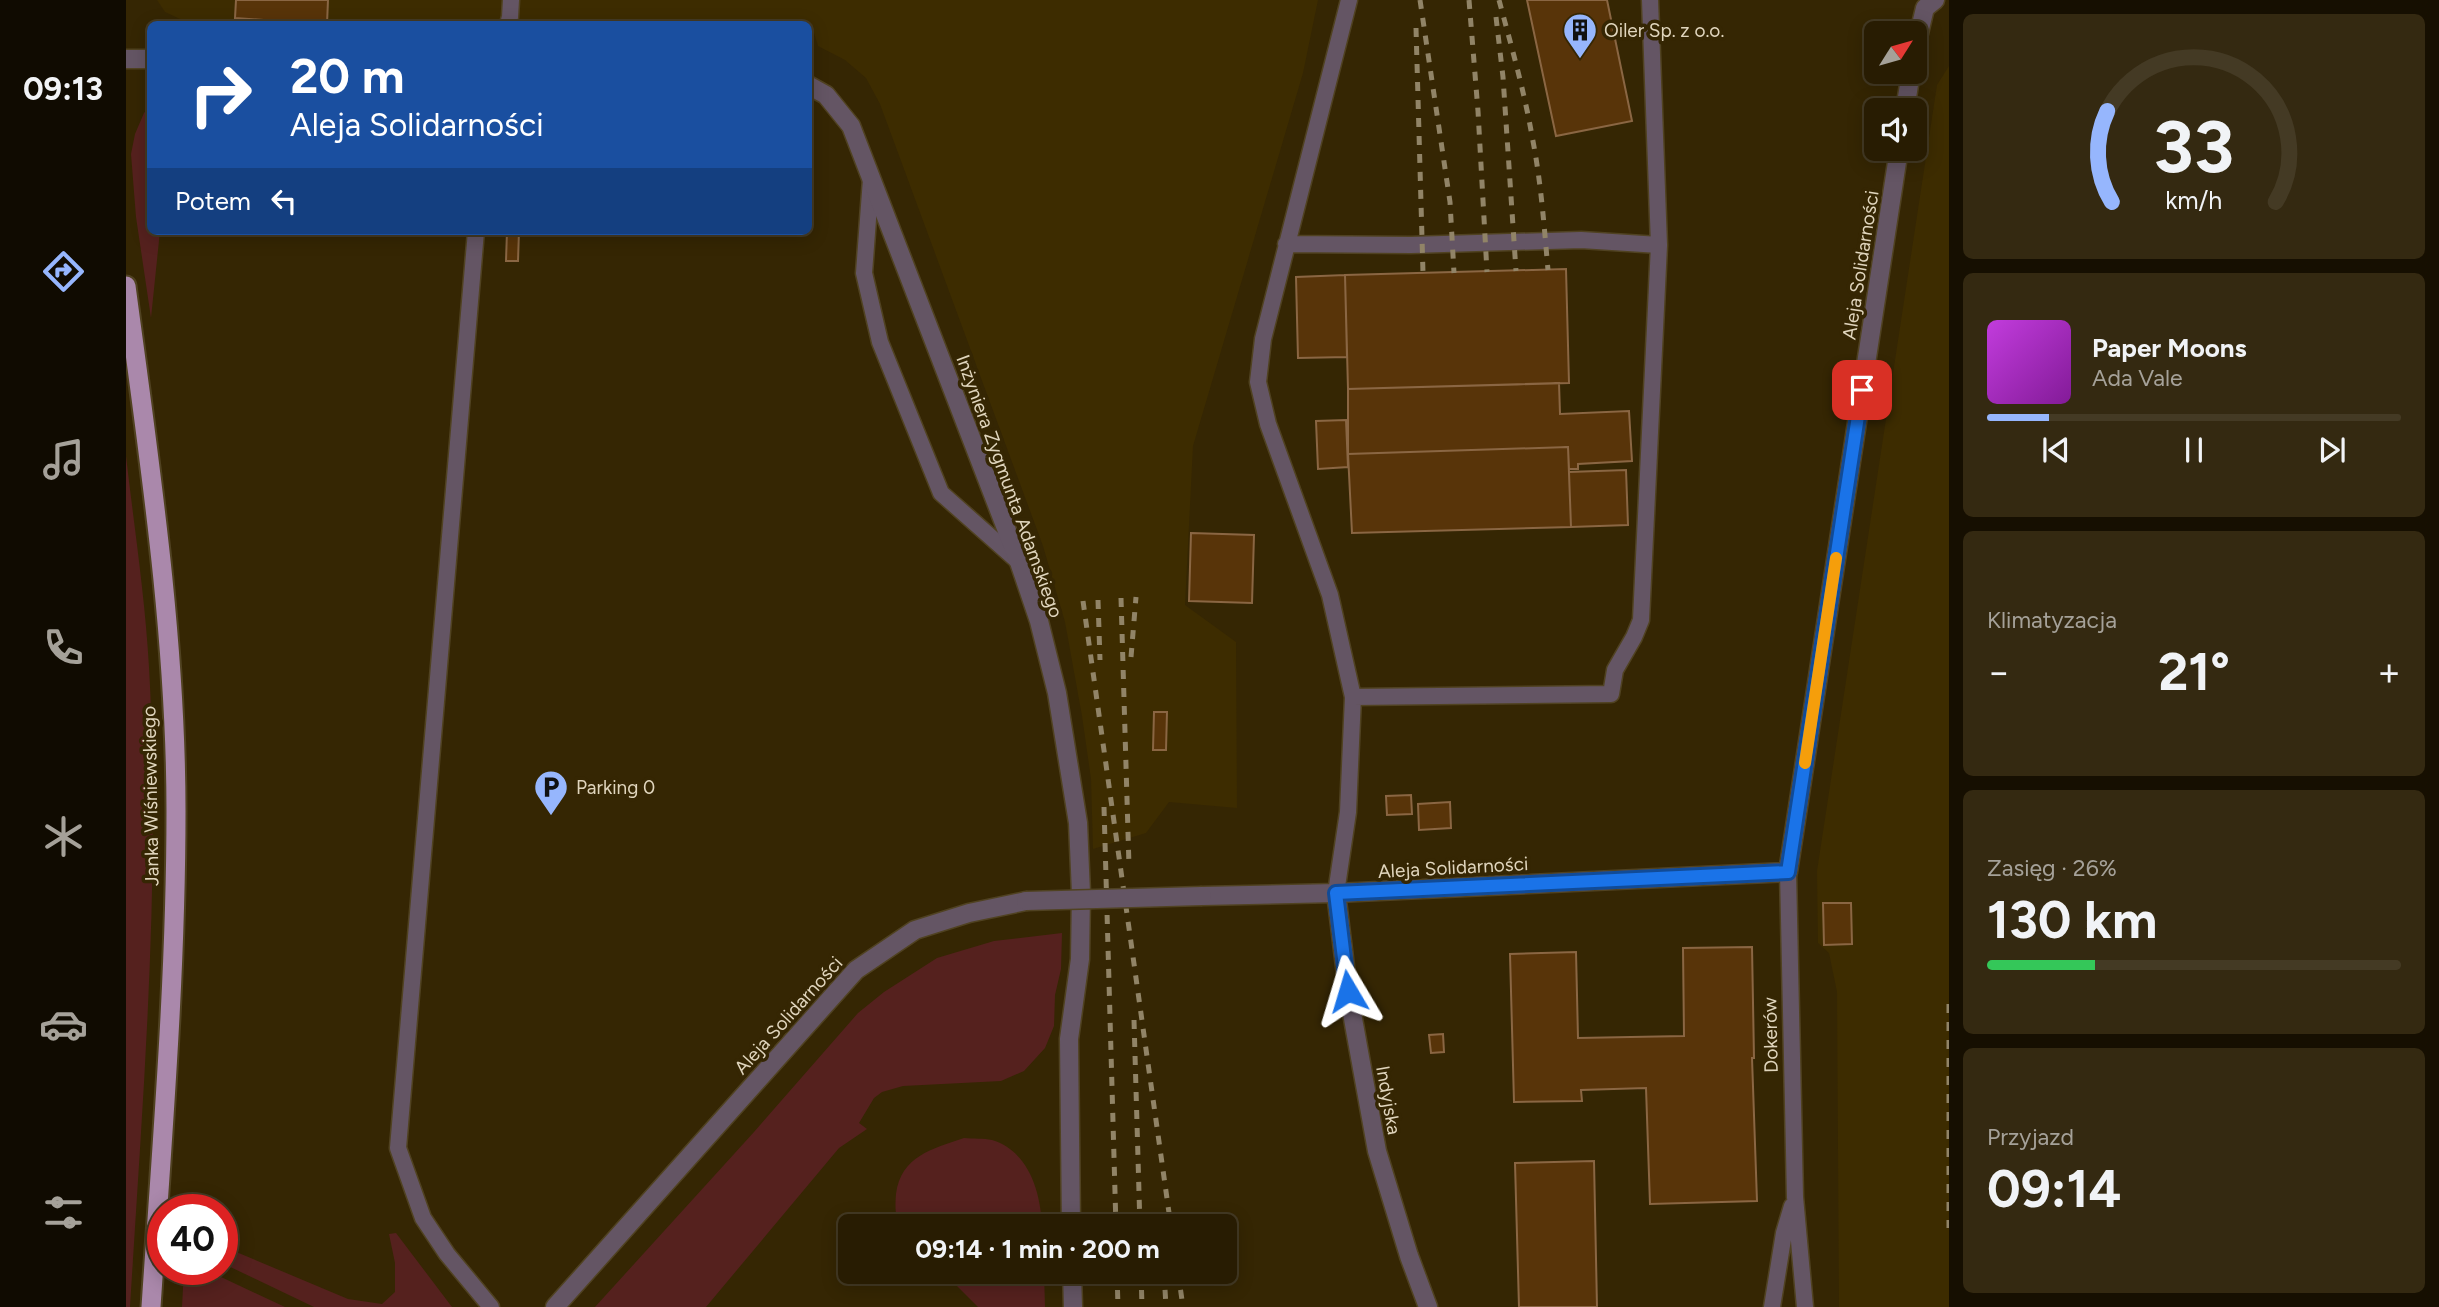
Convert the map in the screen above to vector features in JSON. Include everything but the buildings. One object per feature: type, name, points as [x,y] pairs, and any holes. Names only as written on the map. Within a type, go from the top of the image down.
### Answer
[{"type":"highway","name":"Janka Wiśniewskiego","points":[[126,286],[166,615],[176,810],[174,951],[151,1307]]},
{"type":"street","points":[[1923,21],[1928,3]]},
{"type":"street","points":[[126,59],[147,60]]},
{"type":"street","name":"Inżyniera Zygmunta Adamskiego","points":[[812,87],[826,95],[841,110],[851,126],[1019,562],[1057,693],[1078,822],[1081,894],[1080,959],[1069,1039],[1071,1214]]},
{"type":"street","name":"Aleja Solidarności","points":[[555,1307],[856,970],[915,930],[969,913],[1026,901],[1336,893],[1788,872],[1897,161]]},
{"type":"street","name":"Indyjska","points":[[1336,893],[1348,991],[1377,1151],[1409,1256],[1428,1307]]},
{"type":"street","points":[[1072,1284],[1073,1307]]},
{"type":"lane","points":[[509,21],[511,0]]},
{"type":"lane","points":[[1336,893],[1348,812],[1353,697],[1330,595],[1268,424],[1258,382],[1262,339],[1349,0]]},
{"type":"lane","points":[[1353,697],[1611,694],[1615,670],[1641,620],[1659,246],[1650,0]]},
{"type":"lane","points":[[871,177],[864,273],[880,342],[940,493],[1019,562]]},
{"type":"lane","points":[[476,235],[398,1148],[423,1218],[447,1254],[491,1307]]},
{"type":"lane","points":[[1286,244],[1411,245],[1581,240],[1659,246]]},
{"type":"lane","name":"Dokerów","points":[[1788,872],[1795,1197],[1805,1307]]},
{"type":"lane","name":"Dokerów","points":[[1772,1307],[1784,1233],[1795,1197]]},
{"type":"shaded area","points":[[157,0],[1318,0],[1303,73],[1193,446],[1185,605],[1236,642],[1237,808],[1169,802],[1146,833],[1093,849],[1091,779],[1082,716],[1065,622],[1043,546],[880,104],[866,78],[845,60],[818,46],[812,33],[812,21],[184,21],[165,12]]},
{"type":"shaded area","points":[[1949,66],[1949,1307],[1839,1307],[1837,992],[1829,953],[1818,943],[1817,871],[1937,85]]},
{"type":"shaded area","points":[[147,110],[147,235],[160,235],[151,318],[136,217],[131,154],[135,134]]},
{"type":"shaded area","points":[[126,456],[149,667],[153,827],[149,987],[130,1307],[126,1307]]},
{"type":"shaded area","points":[[1062,933],[1054,1026],[1045,1048],[1024,1071],[1001,1081],[903,1086],[882,1092],[874,1098],[859,1123],[867,1129],[839,1148],[706,1307],[595,1307],[858,1013],[884,992],[937,958],[994,941]]},
{"type":"shaded area","points":[[964,1138],[992,1140],[1005,1146],[1024,1163],[1035,1187],[1041,1214],[896,1214],[896,1194],[904,1171],[911,1162],[941,1146]]},
{"type":"shaded area","points":[[396,1233],[452,1307],[314,1307],[238,1271],[238,1253],[348,1299],[382,1304],[395,1292],[395,1263],[389,1234]]},
{"type":"shaded area","points":[[955,1284],[1044,1284],[1045,1307],[978,1307]]},
{"type":"shaded area","points":[[183,1285],[238,1285],[285,1307],[182,1307]]},
{"type":"railway","points":[[1420,0],[1450,202],[1454,273]]},
{"type":"railway","points":[[1469,0],[1487,272]]},
{"type":"railway","points":[[1499,0],[1529,119],[1542,203],[1548,270]]},
{"type":"railway","points":[[1496,17],[1503,77],[1516,271]]},
{"type":"railway","points":[[1416,28],[1423,273]]},
{"type":"railway","points":[[1131,657],[1136,597]]},
{"type":"railway","points":[[1121,598],[1129,866]]},
{"type":"railway","points":[[1098,600],[1100,660]]},
{"type":"railway","points":[[1083,601],[1169,1214]]},
{"type":"railway","points":[[1104,807],[1116,1214]]},
{"type":"railway","points":[[1949,1004],[1949,1228]]},
{"type":"railway","points":[[1134,1020],[1140,1214]]},
{"type":"railway","points":[[1117,1284],[1118,1307]]},
{"type":"railway","points":[[1141,1284],[1142,1307]]},
{"type":"railway","points":[[1165,1284],[1166,1307]]},
{"type":"railway","points":[[1180,1284],[1183,1307]]},
{"type":"slow traffic","points":[[1805,763],[1836,558]]},
{"type":"place","name":"Oiler Sp. z o.o.","points":[[1580,60]]},
{"type":"place","name":"Parking 0","points":[[551,817]]},
{"type":"route","points":[[1348,991],[1336,893],[1788,872],[1862,390]]}]
